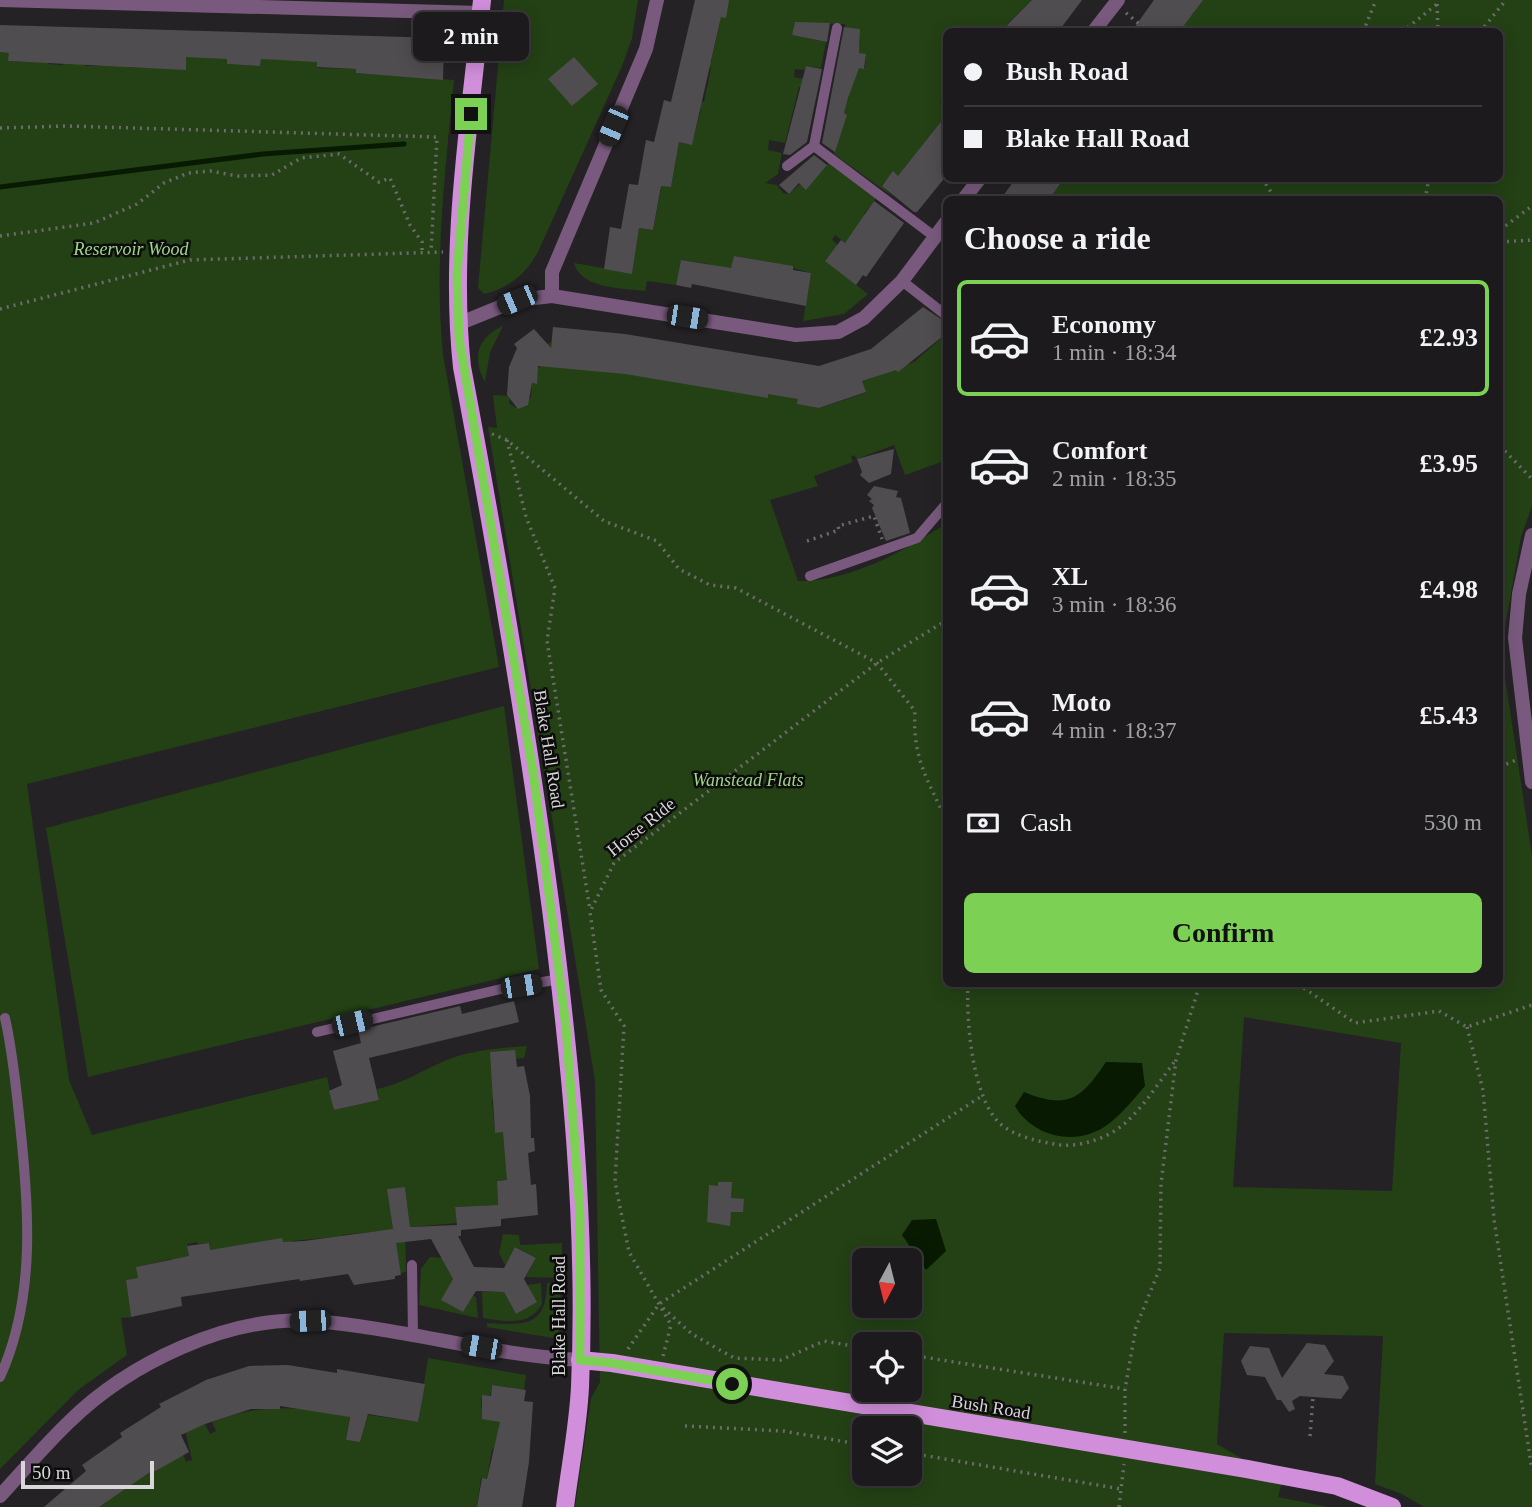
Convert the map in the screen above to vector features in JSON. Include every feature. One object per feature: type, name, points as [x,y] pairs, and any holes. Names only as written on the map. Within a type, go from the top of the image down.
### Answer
[{"type":"main road","name":"Blake Hall Road","points":[[481,7],[457,273],[458,324],[462,367],[534,778],[559,979],[580,1212],[580,1390],[565,1507]]},
{"type":"main road","name":"Bush Road","points":[[580,1360],[612,1363],[1247,1469],[1336,1486],[1392,1507]]},
{"type":"street","points":[[0,0],[481,7]]},
{"type":"street","points":[[552,296],[552,272],[646,49],[657,0]]},
{"type":"street","points":[[1098,28],[1121,6]]},
{"type":"street","points":[[966,196],[977,182]]},
{"type":"street","points":[[458,324],[517,300],[552,296],[796,335],[838,332],[864,318],[902,281],[943,226]]},
{"type":"street","points":[[1532,535],[1519,594],[1515,638],[1532,782]]},
{"type":"street","points":[[0,1496],[70,1420],[132,1373],[205,1339],[258,1324],[310,1321],[580,1360]]},
{"type":"lane","points":[[787,166],[814,146],[837,28]]},
{"type":"lane","points":[[814,146],[935,237]]},
{"type":"lane","points":[[902,281],[943,313]]},
{"type":"lane","points":[[810,576],[917,538],[943,508]]},
{"type":"lane","points":[[317,1032],[489,992],[559,979]]},
{"type":"lane","points":[[0,1377],[18,1322],[26,1273],[28,1235],[12,1048],[5,1018]]},
{"type":"lane","points":[[412,1265],[413,1336]]},
{"type":"path","points":[[1365,28],[1376,0]]},
{"type":"path","points":[[1483,28],[1506,0]]},
{"type":"path","points":[[1407,28],[1438,2]]},
{"type":"path","points":[[1438,2],[1438,28]]},
{"type":"path","points":[[1121,6],[1145,28]]},
{"type":"path","points":[[0,128],[67,126],[437,137],[431,252]]},
{"type":"path","points":[[0,236],[94,223],[137,204],[164,183],[188,173],[210,172],[239,177],[272,175],[290,167],[301,158],[339,154],[379,182],[390,178],[411,225],[422,242],[422,252]]},
{"type":"path","points":[[1503,228],[1532,206]]},
{"type":"path","points":[[1503,242],[1532,240]]},
{"type":"path","points":[[0,309],[190,260],[439,252]]},
{"type":"path","points":[[474,433],[489,432],[507,440],[604,521],[657,541],[679,569],[710,585],[736,588],[877,663],[915,711],[913,740],[918,760],[943,813]]},
{"type":"path","points":[[507,440],[526,517],[555,588],[547,640],[601,990],[624,1026],[615,1182],[629,1252],[671,1325],[660,1371]]},
{"type":"path","points":[[1503,449],[1532,479]]},
{"type":"path","points":[[807,541],[839,530],[838,526],[874,516],[885,549]]},
{"type":"path","name":"Horse Ride","points":[[590,912],[614,863],[877,663],[943,622]]},
{"type":"path","points":[[968,987],[967,1015],[982,1096],[1002,1126],[1031,1140],[1068,1147],[1110,1133],[1125,1124],[1176,1060]]},
{"type":"path","points":[[1125,1426],[1125,1389],[1136,1327],[1160,1268],[1161,1184],[1176,1060],[1198,987]]},
{"type":"path","points":[[1302,987],[1355,1023],[1439,1011],[1467,1027],[1483,1090],[1494,1219],[1532,1470]]},
{"type":"path","points":[[1467,1027],[1532,1005]]},
{"type":"path","points":[[612,1363],[626,1351],[659,1304],[982,1096]]},
{"type":"path","points":[[659,1304],[691,1334],[734,1358],[781,1360],[824,1341],[852,1346]]},
{"type":"path","points":[[922,1357],[1125,1389]]},
{"type":"path","points":[[1310,1436],[1312,1397]]},
{"type":"path","points":[[685,1426],[783,1431],[852,1443]]},
{"type":"path","points":[[922,1455],[1121,1489]]},
{"type":"path","points":[[1119,1507],[1124,1462]]},
{"type":"green space","points":[[504,0],[638,0],[632,38],[622,66],[538,252],[516,279],[502,288],[484,294],[478,288]]},
{"type":"green space","points":[[729,0],[1032,0],[1007,24],[1010,28],[943,28],[943,98],[940,103],[943,105],[943,118],[899,177],[893,172],[882,185],[892,196],[834,154],[847,115],[844,113],[856,68],[865,68],[866,55],[859,53],[860,29],[845,27],[845,24],[795,23],[792,35],[826,42],[821,68],[806,66],[805,70],[795,69],[794,77],[815,81],[815,89],[799,87],[785,143],[769,140],[768,150],[782,153],[778,174],[765,183],[777,185],[783,193],[789,194],[800,184],[806,189],[830,161],[877,197],[864,214],[868,217],[845,243],[835,235],[832,240],[842,248],[843,261],[831,253],[825,260],[868,294],[844,314],[803,321],[811,273],[774,263],[768,299],[764,299],[770,262],[734,256],[728,285],[709,264],[681,260],[676,285],[647,281],[645,291],[614,288],[593,282],[578,272],[574,263],[632,273],[639,228],[653,230],[661,189],[645,183],[671,187],[679,142],[692,144],[701,109],[685,105],[686,99],[704,102],[711,68],[692,63],[693,59],[711,63],[720,22],[701,17]]},
{"type":"green space","name":"Wanstead Flats","points":[[1180,0],[1532,0],[1532,506],[1521,537],[1504,633],[1504,671],[1532,856],[1532,1507],[1424,1507],[1402,1494],[1375,1484],[1383,1336],[1224,1333],[1217,1444],[1282,1482],[1278,1497],[1328,1507],[575,1507],[591,1398],[600,1382],[595,1081],[488,427],[497,428],[493,395],[510,396],[509,403],[516,408],[531,397],[532,383],[537,384],[537,369],[546,361],[547,344],[551,343],[550,356],[623,373],[768,397],[773,363],[798,399],[798,404],[820,408],[865,393],[862,381],[914,362],[943,337],[943,461],[905,475],[894,445],[857,459],[854,455],[851,457],[853,462],[814,476],[818,486],[770,500],[798,581],[838,576],[876,563],[943,525],[943,987],[1503,987],[1503,196],[1048,196],[1048,182],[1057,189],[1062,182],[1503,182],[1503,28],[1178,28],[1195,12]],"holes":[[[1244,1017],[1401,1043],[1392,1191],[1233,1187]]]},
{"type":"green space","points":[[422,29],[451,32],[458,41],[458,53],[444,52],[440,39],[422,41]]},
{"type":"green space","name":"Reservoir Wood","points":[[64,31],[85,59],[85,66],[103,66],[104,32],[126,67],[143,68],[187,35],[227,45],[227,64],[260,66],[261,36],[265,59],[317,61],[317,68],[356,69],[357,73],[454,80],[440,252],[443,355],[499,667],[27,784],[69,1080],[92,1135],[327,1077],[334,1110],[379,1100],[377,1089],[466,1054],[527,1046],[524,1058],[516,1059],[510,1098],[492,1100],[495,1133],[506,1131],[505,1155],[521,1178],[497,1181],[498,1205],[455,1207],[457,1223],[410,1227],[405,1187],[388,1189],[393,1229],[405,1227],[406,1272],[400,1273],[379,1231],[342,1235],[345,1255],[335,1237],[291,1241],[292,1245],[229,1247],[210,1252],[209,1243],[197,1242],[187,1244],[191,1271],[172,1265],[171,1259],[137,1267],[138,1278],[126,1280],[131,1317],[121,1318],[127,1355],[78,1390],[0,1469],[0,52],[9,53],[9,61],[26,62],[26,52],[48,61],[48,64],[63,65]]},
{"type":"green space","points":[[503,326],[490,352],[485,382],[479,364],[479,349],[487,336]]},
{"type":"green space","points":[[504,706],[539,969],[88,1077],[46,828]]},
{"type":"green space","points":[[503,1234],[519,1235],[520,1245],[562,1243],[561,1278],[526,1277],[536,1258],[516,1247],[505,1265],[499,1253]]},
{"type":"green space","points":[[430,1257],[442,1258],[453,1279],[442,1300],[463,1312],[473,1296],[476,1297],[478,1318],[419,1305],[421,1269]]},
{"type":"green space","points":[[541,1283],[542,1304],[531,1316],[516,1321],[483,1318],[482,1292],[504,1292],[516,1314],[536,1302],[527,1285]]},
{"type":"green space","points":[[547,1283],[561,1284],[559,1339],[487,1327],[487,1323],[522,1323],[537,1316],[546,1298]]},
{"type":"green space","points":[[428,1358],[526,1375],[524,1390],[492,1385],[490,1396],[482,1395],[481,1407],[500,1422],[497,1450],[492,1449],[487,1479],[481,1478],[477,1507],[99,1507],[182,1452],[186,1462],[192,1460],[185,1430],[205,1424],[210,1434],[216,1431],[212,1422],[229,1416],[281,1408],[350,1414],[346,1440],[360,1442],[368,1415],[418,1422]]},
{"type":"shaded area","points":[[1106,1062],[1142,1063],[1145,1086],[1121,1113],[1092,1133],[1070,1137],[1048,1133],[1029,1122],[1015,1106],[1024,1092],[1052,1100],[1072,1098],[1089,1085]]},
{"type":"shaded area","points":[[936,1219],[946,1251],[926,1270],[922,1264],[922,1248],[911,1248],[902,1235],[912,1220]]},
{"type":"building","points":[[695,0],[729,0],[726,18],[721,17],[692,145],[679,142],[671,187],[661,186],[653,230],[639,228],[632,274],[604,269],[610,227],[621,229],[629,184],[638,185],[646,140],[654,142],[664,100],[671,102]]},
{"type":"building","points":[[1032,0],[1082,0],[1061,28],[1011,28],[1007,25]]},
{"type":"building","points":[[1154,0],[1203,0],[1182,28],[1134,28]]},
{"type":"building","points":[[795,22],[830,23],[827,42],[792,35]]},
{"type":"building","points":[[0,25],[439,38],[444,44],[443,80],[356,73],[356,69],[317,67],[317,62],[261,59],[260,66],[227,64],[227,59],[186,57],[186,70],[8,61],[9,53],[0,52]]},
{"type":"building","points":[[844,27],[860,29],[859,53],[866,54],[864,69],[859,68],[848,98],[844,113],[847,115],[835,152],[822,143]]},
{"type":"building","points":[[574,57],[598,84],[572,106],[548,79]]},
{"type":"building","points":[[806,66],[822,69],[807,142],[790,155],[783,154]]},
{"type":"building","points":[[943,119],[943,180],[917,212],[882,186],[893,171],[898,176]]},
{"type":"building","points":[[814,155],[827,165],[806,190],[799,183],[789,194],[779,185]]},
{"type":"building","points":[[1013,182],[1062,182],[1051,196],[1003,196]]},
{"type":"building","points":[[874,201],[904,223],[866,277],[863,275],[856,285],[825,261],[841,240],[845,243]]},
{"type":"building","points":[[734,256],[793,266],[793,270],[811,273],[806,306],[692,284],[691,288],[676,285],[681,260],[731,268]]},
{"type":"building","points":[[923,307],[943,320],[943,336],[898,372],[896,370],[862,381],[866,392],[819,408],[797,404],[798,399],[768,394],[768,398],[625,374],[538,366],[537,384],[532,383],[528,405],[518,409],[507,395],[509,367],[517,348],[514,344],[534,329],[551,348],[553,327],[625,334],[819,366],[871,349]]},
{"type":"building","points":[[894,449],[891,474],[869,483],[860,475],[862,472],[857,459]]},
{"type":"building","points":[[874,486],[898,491],[896,497],[901,498],[910,533],[886,541],[872,508],[874,505],[869,501],[872,499],[867,495]]},
{"type":"building","points":[[514,1001],[519,1022],[369,1058],[379,1100],[334,1110],[329,1091],[342,1085],[333,1051],[361,1043],[358,1030],[460,1006],[462,1014]]},
{"type":"building","points":[[515,1050],[517,1067],[524,1066],[530,1096],[531,1138],[534,1138],[535,1151],[528,1153],[531,1185],[536,1184],[538,1215],[501,1219],[501,1226],[461,1230],[461,1236],[458,1236],[474,1267],[504,1268],[515,1247],[536,1258],[524,1279],[537,1302],[516,1314],[504,1292],[476,1291],[463,1312],[441,1300],[453,1279],[431,1239],[396,1243],[401,1275],[395,1276],[395,1279],[354,1285],[348,1274],[299,1279],[181,1297],[182,1306],[131,1317],[126,1280],[138,1278],[136,1267],[189,1256],[187,1246],[209,1243],[210,1250],[282,1238],[283,1242],[304,1241],[393,1229],[387,1189],[405,1187],[410,1227],[457,1225],[455,1207],[498,1205],[497,1181],[507,1180],[503,1132],[495,1133],[490,1052]]},
{"type":"building","points":[[718,1182],[732,1182],[731,1198],[744,1199],[743,1212],[731,1212],[730,1226],[707,1222],[709,1185],[718,1186]]},
{"type":"building","points":[[1307,1343],[1325,1345],[1334,1361],[1324,1374],[1343,1376],[1349,1388],[1341,1399],[1300,1396],[1292,1401],[1295,1409],[1289,1412],[1281,1400],[1277,1400],[1265,1377],[1247,1375],[1241,1361],[1250,1346],[1269,1348],[1282,1378]]},
{"type":"building","points":[[288,1365],[337,1373],[337,1369],[425,1384],[418,1422],[368,1414],[360,1442],[346,1440],[350,1417],[280,1406],[280,1409],[251,1409],[181,1435],[189,1452],[154,1472],[153,1470],[99,1507],[44,1507],[86,1471],[82,1465],[122,1437],[120,1433],[161,1407],[159,1404],[206,1380],[249,1366]]},
{"type":"building","points":[[492,1385],[526,1390],[524,1401],[533,1402],[529,1462],[522,1507],[477,1507],[482,1478],[487,1479],[500,1422],[482,1419],[482,1395],[491,1396]]},
{"type":"waterway","points":[[0,187],[263,154],[404,144]]},
{"type":"route","points":[[471,114],[457,273],[459,338],[534,778],[566,1027],[580,1212],[580,1360],[732,1384]]}]
